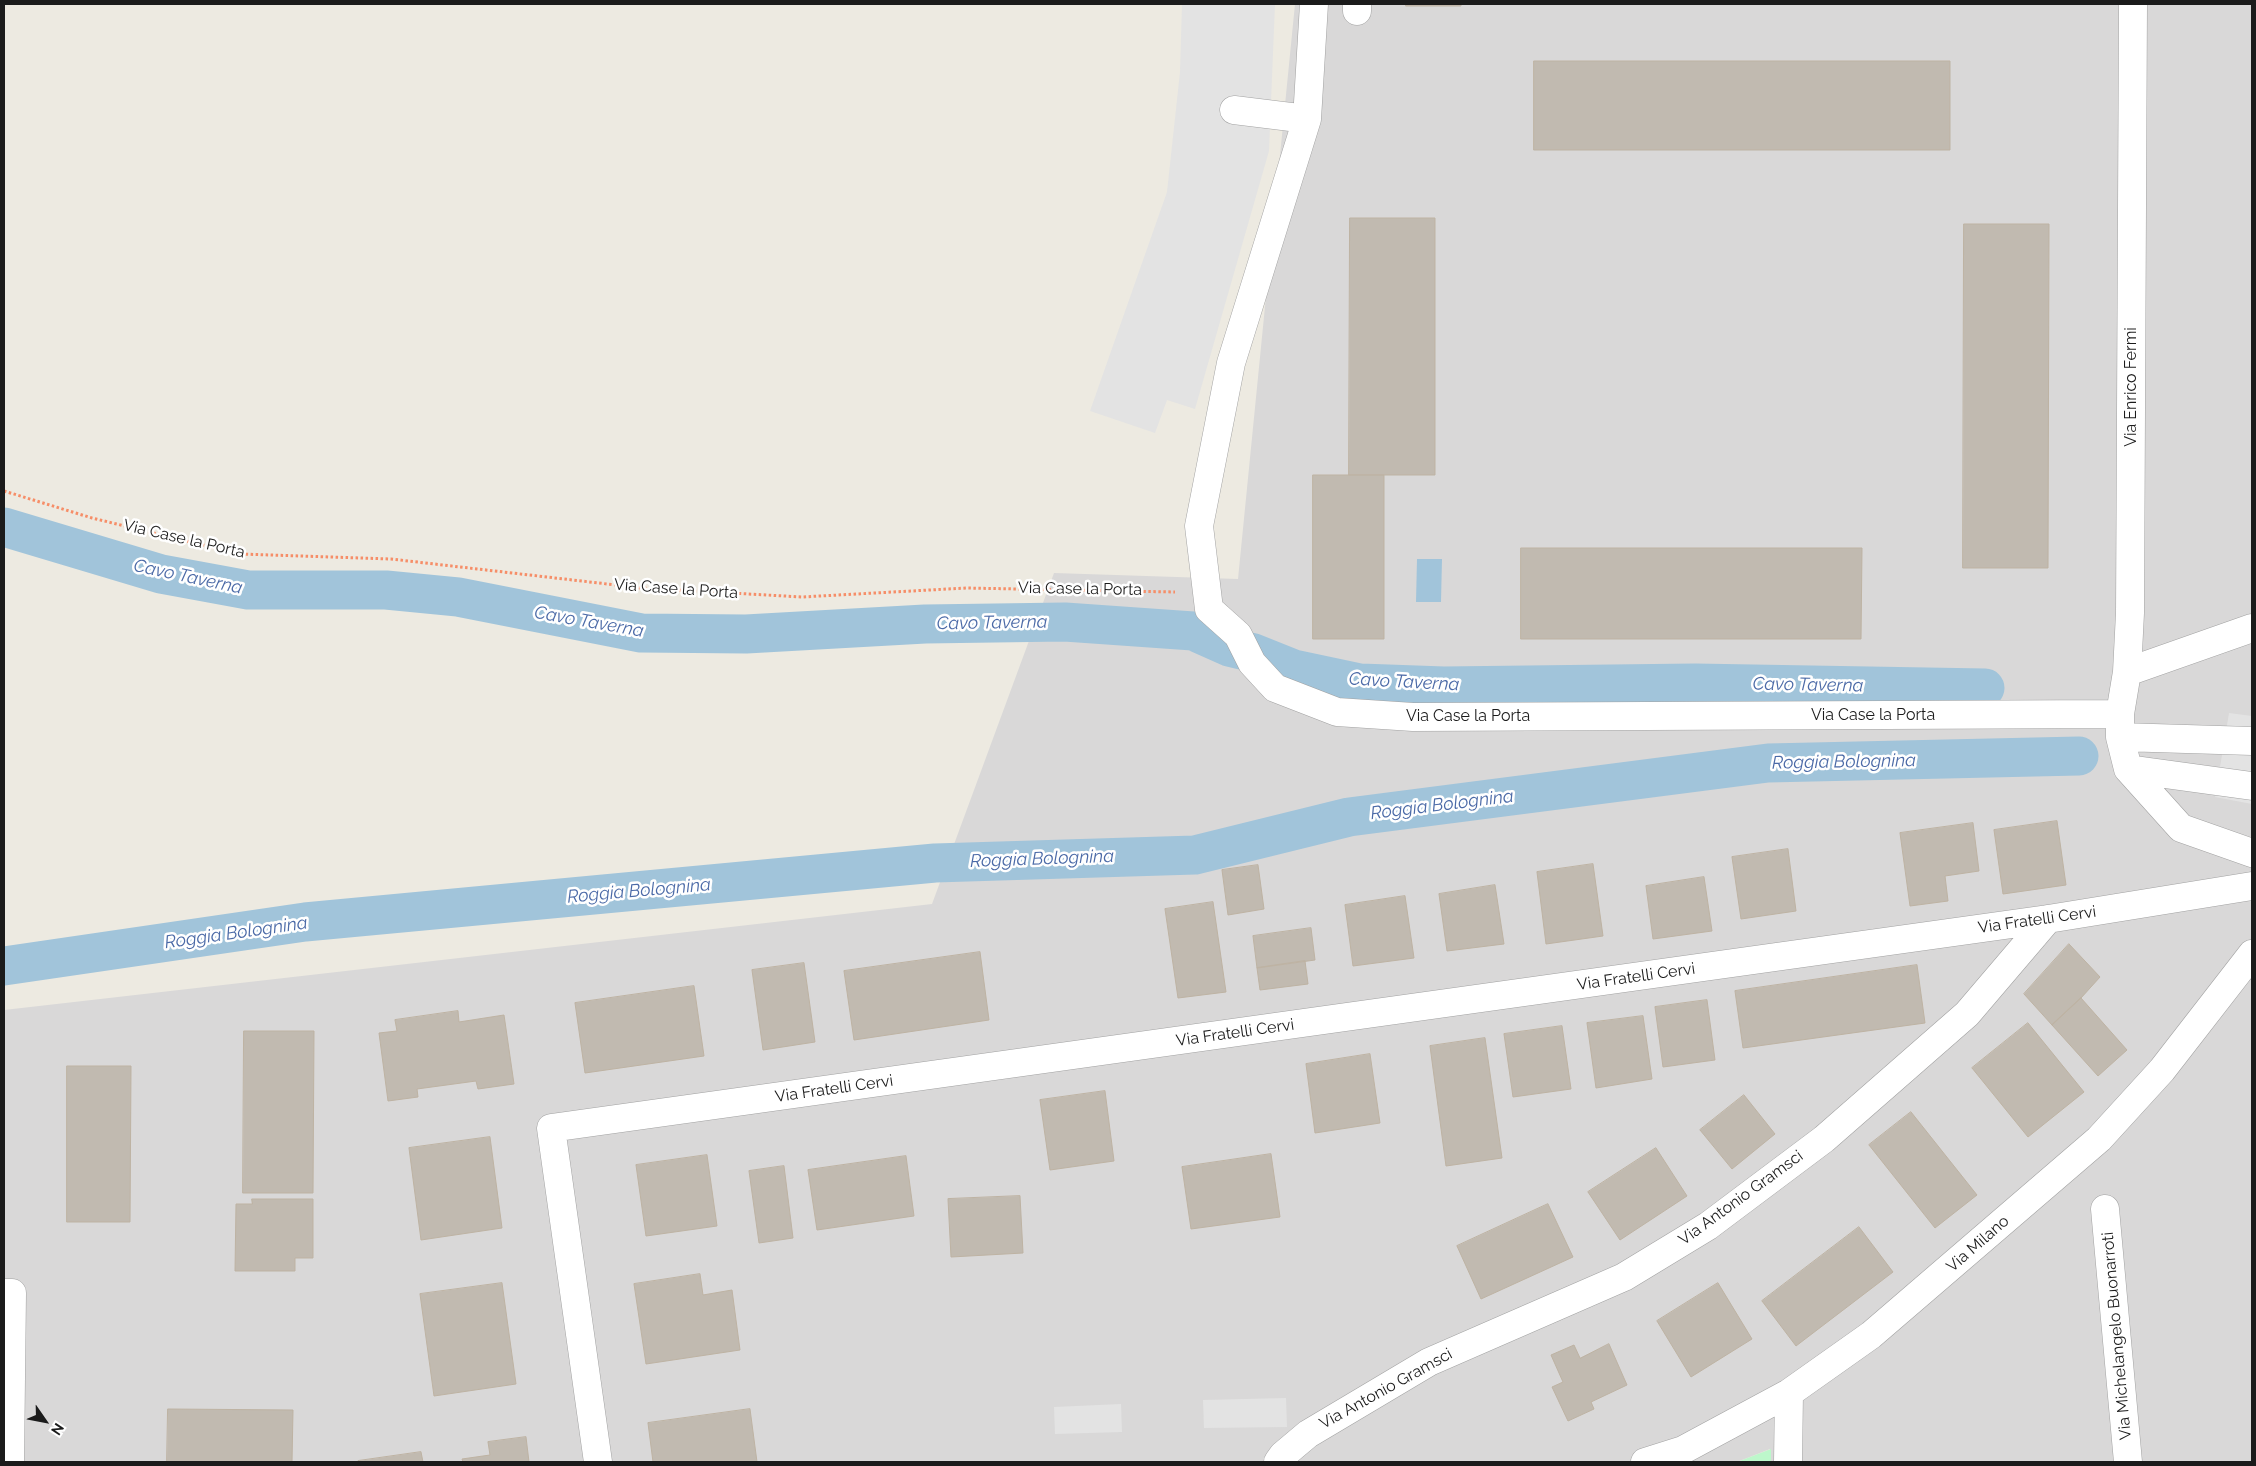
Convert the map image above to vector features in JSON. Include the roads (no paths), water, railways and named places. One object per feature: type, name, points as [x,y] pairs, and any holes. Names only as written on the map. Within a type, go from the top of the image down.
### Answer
[{"type":"street","points":[[1234,110],[1307,119],[1314,4]]},
{"type":"street","name":"Via Enrico Fermi","points":[[2128,769],[2120,726],[2127,672],[2130,613],[2133,4]]},
{"type":"street","name":"Via Case la Porta","points":[[1307,119],[1231,363],[1199,526],[1209,609],[1238,635],[1252,663],[1275,688],[1337,712],[1403,717],[2120,726],[2252,740]]},
{"type":"street","points":[[2127,672],[2252,628]]},
{"type":"street","points":[[2128,769],[2252,786]]},
{"type":"street","points":[[2128,769],[2181,828],[2252,853]]},
{"type":"street","name":"Via Fratelli Cervi","points":[[598,1462],[551,1128],[2048,919],[2252,886]]},
{"type":"street","name":"Via Antonio Gramsci","points":[[1278,1462],[1283,1454],[1308,1434],[1429,1362],[1624,1277],[1708,1226],[1824,1139],[1967,1014],[2048,919]]},
{"type":"street","name":"Via Milano","points":[[1645,1462],[1683,1450],[1789,1394],[1871,1335],[2099,1139],[2162,1070],[2252,954]]},
{"type":"street","name":"Via Michelangelo Buonarroti","points":[[2105,1209],[2128,1462]]},
{"type":"street","points":[[4,1293],[12,1293],[10,1462]]},
{"type":"street","points":[[1788,1462],[1789,1394]]},
{"type":"water","points":[[1417,559],[1442,559],[1441,602],[1416,602]]},
{"type":"waterway","name":"Cavo Taverna","points":[[4,527],[161,574],[248,590],[386,590],[458,597],[641,633],[746,634],[925,624],[1065,622],[1193,631],[1229,647],[1254,653],[1294,669],[1360,683],[1444,686],[1695,683],[1985,688]]},
{"type":"waterway","name":"Roggia Bolognina","points":[[4,966],[305,922],[935,863],[1195,855],[1349,817],[1768,763],[2079,756]]}]
